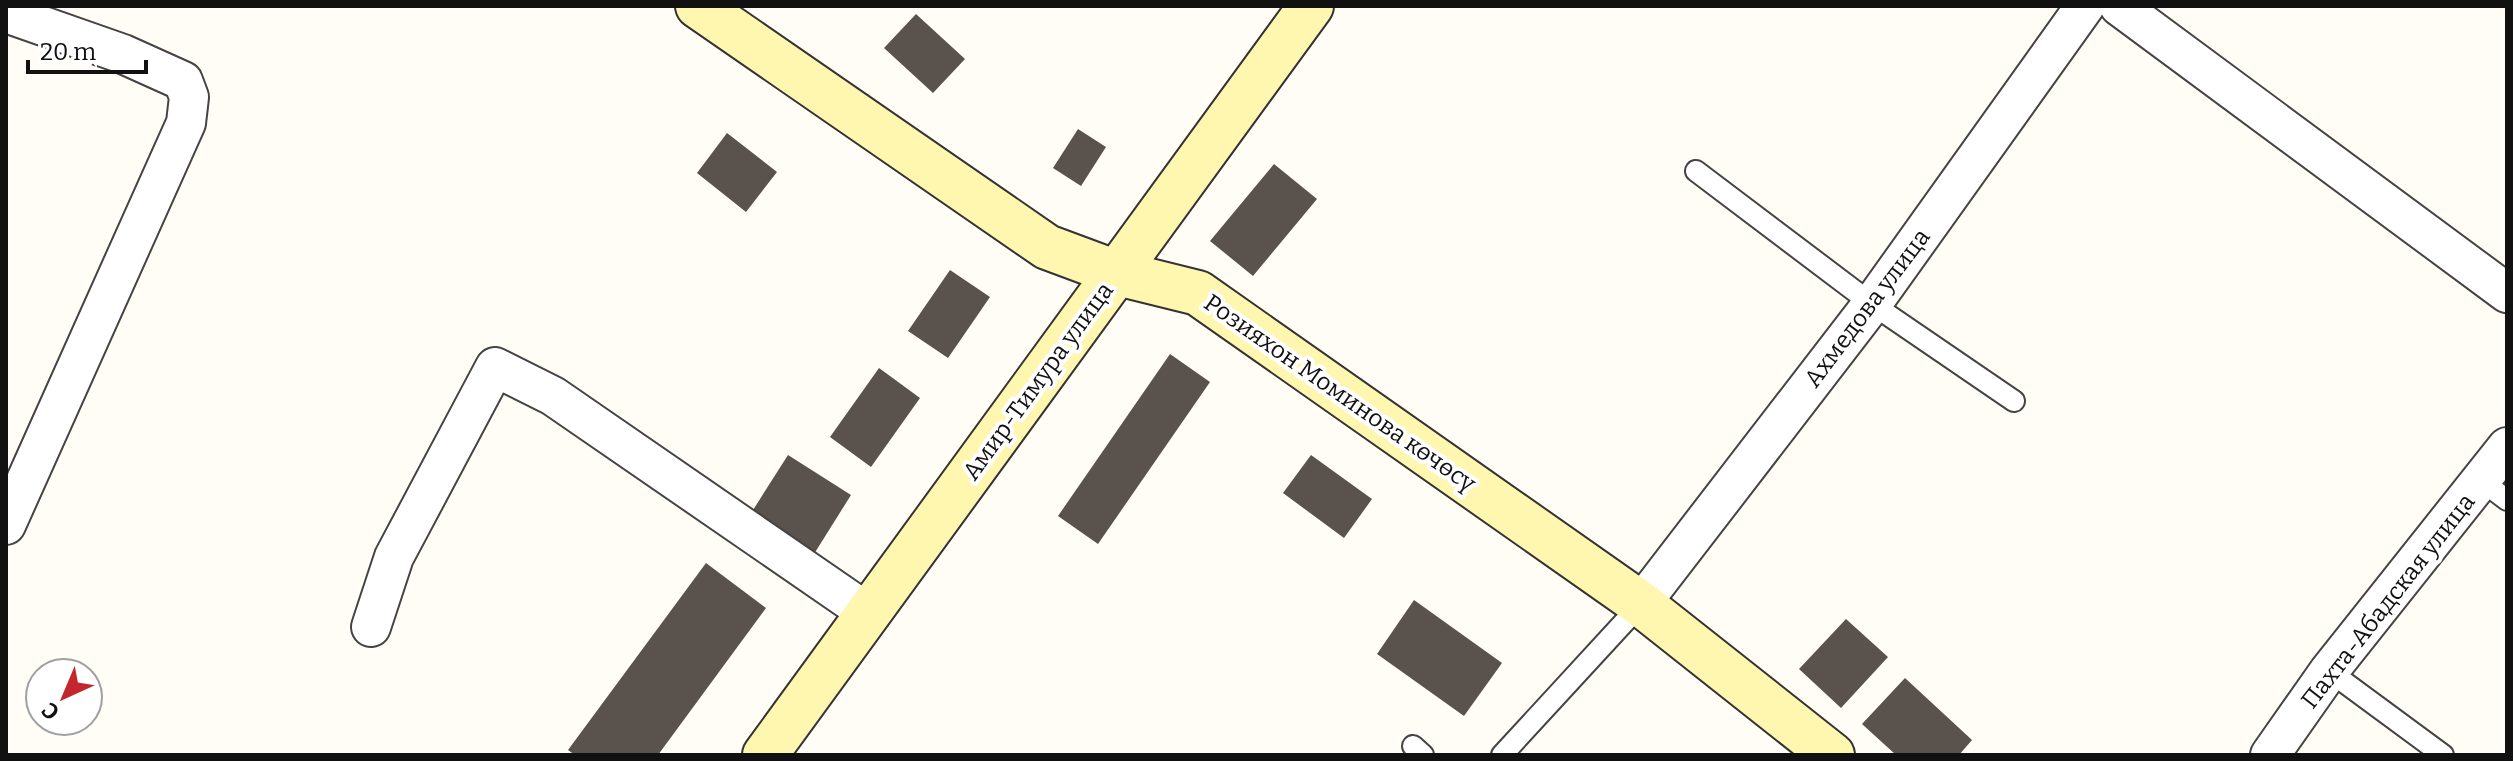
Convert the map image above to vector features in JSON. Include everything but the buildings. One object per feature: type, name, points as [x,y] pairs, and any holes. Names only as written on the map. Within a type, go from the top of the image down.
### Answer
[{"type":"street","name":"Розияхон Моминова көчөсү","points":[[698,6],[1047,247],[1117,273],[1198,293],[1641,604],[1832,755]]},
{"type":"street","name":"Амир-Тимура улица","points":[[774,752],[868,613],[1311,6]]},
{"type":"street","name":"Ахмедова улица","points":[[1641,604],[1872,304],[2085,6]]},
{"type":"street","points":[[2119,6],[2507,293]]},
{"type":"street","points":[[6,13],[123,54],[183,81],[189,97],[186,123],[6,525]]},
{"type":"street","points":[[371,627],[394,557],[495,367],[553,396],[868,613]]},
{"type":"street","name":"Пахта-Абадская улица","points":[[2270,755],[2329,671],[2494,490],[2507,447]]},
{"type":"lane","points":[[1696,171],[1872,304],[2014,401]]},
{"type":"lane","points":[[1502,755],[1641,604]]},
{"type":"lane","points":[[2329,671],[2443,755]]}]
